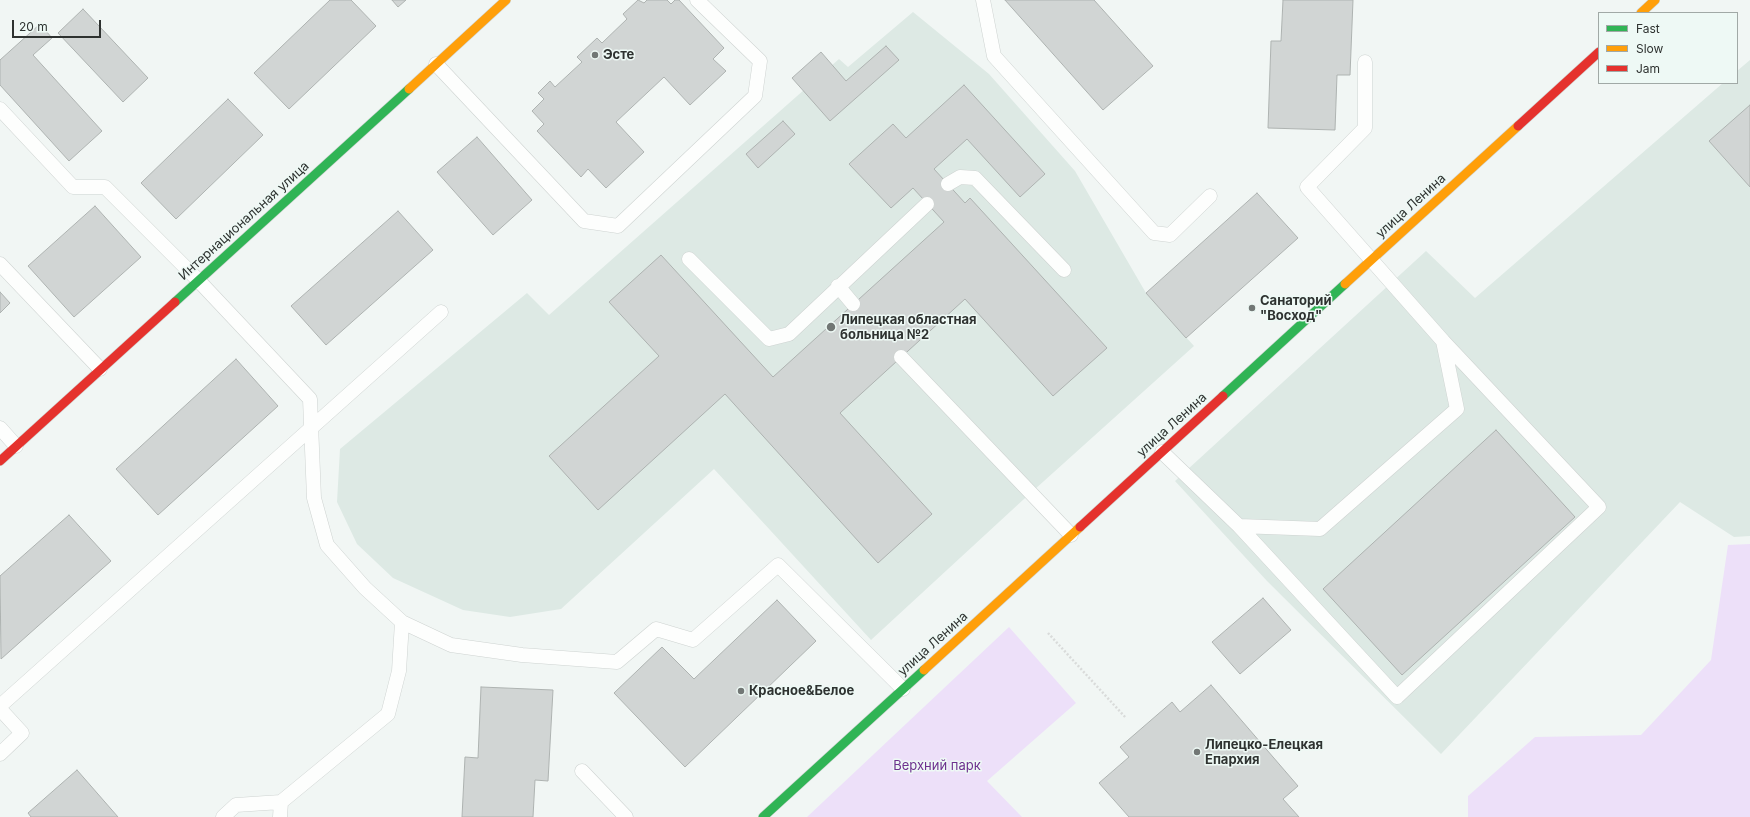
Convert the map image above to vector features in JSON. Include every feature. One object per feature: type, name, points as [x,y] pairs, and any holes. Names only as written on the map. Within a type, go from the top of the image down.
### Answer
[{"type":"street","name":"Интернациональная улица","points":[[0,461],[506,0]]},
{"type":"street","name":"улица Ленина","points":[[763,817],[1598,53]]},
{"type":"lane","points":[[436,64],[584,221],[618,226],[755,96],[760,61],[697,0]]},
{"type":"lane","points":[[983,0],[994,56],[1154,233],[1170,235],[1210,196]]},
{"type":"lane","points":[[1162,452],[1239,526],[1397,697],[1599,507],[1443,341],[1307,187],[1365,128],[1365,62]]},
{"type":"lane","points":[[0,109],[73,187],[105,187],[198,280],[310,399],[314,498],[327,545],[365,588],[402,622],[451,645],[522,655],[617,662],[656,629],[693,640],[778,565],[903,689]]},
{"type":"lane","points":[[948,184],[960,177],[975,178],[1064,270]]},
{"type":"lane","points":[[689,259],[769,339],[789,334],[838,286],[927,204]]},
{"type":"lane","points":[[0,264],[100,369]]},
{"type":"lane","points":[[838,286],[853,304]]},
{"type":"lane","points":[[0,706],[441,312]]},
{"type":"lane","points":[[1239,526],[1320,529],[1456,409],[1443,341]]},
{"type":"lane","points":[[901,357],[1071,536]]},
{"type":"lane","points":[[0,428],[16,446]]},
{"type":"lane","points":[[223,817],[236,805],[281,802],[388,714],[399,671],[402,622]]},
{"type":"lane","points":[[0,709],[22,733],[0,754]]},
{"type":"lane","points":[[582,771],[626,817]]},
{"type":"lane","points":[[280,817],[281,802]]},
{"type":"path","points":[[1048,633],[1126,718]]},
{"type":"shaded area","name":"Липецкая областная больница №2","points":[[913,12],[989,74],[1075,171],[1146,293],[1194,346],[1024,499],[871,640],[714,469],[561,609],[510,617],[463,610],[393,578],[357,544],[337,502],[340,449],[527,293],[549,315],[839,59],[848,67]]},
{"type":"shaded area","points":[[1750,60],[1750,536],[1734,537],[1680,502],[1441,754],[1267,581],[1175,481],[1426,251],[1475,298],[1722,84],[1738,84],[1738,70]]},
{"type":"green space","points":[[1750,544],[1750,817],[1468,817],[1468,796],[1535,737],[1641,735],[1711,660],[1728,545]]},
{"type":"green space","name":"Верхний парк","points":[[1009,627],[1076,703],[987,781],[1022,817],[807,817]]},
{"type":"building","points":[[330,0],[351,0],[376,26],[289,109],[254,73]]},
{"type":"building","points":[[392,0],[406,0],[398,7]]},
{"type":"building","points":[[638,0],[644,3],[647,0],[667,0],[671,4],[675,0],[679,0],[724,48],[713,59],[726,71],[690,105],[664,77],[616,122],[644,152],[606,188],[588,169],[581,177],[537,131],[544,124],[532,111],[544,99],[538,93],[550,81],[555,87],[582,62],[577,57],[597,38],[602,43],[627,19],[623,14]]},
{"type":"building","points":[[1005,0],[1094,0],[1153,66],[1103,110]]},
{"type":"building","points":[[1283,0],[1353,0],[1350,75],[1337,75],[1335,130],[1268,128],[1271,41],[1281,41]]},
{"type":"building","points":[[83,9],[148,78],[123,102],[58,33]]},
{"type":"building","points":[[40,24],[52,38],[33,55],[102,131],[69,161],[0,85],[0,60]]},
{"type":"building","points":[[886,46],[899,60],[830,121],[792,78],[821,52],[846,81]]},
{"type":"building","points":[[964,85],[1045,174],[1020,197],[967,139],[934,169],[965,203],[970,198],[1107,348],[1053,396],[965,299],[840,413],[932,514],[878,563],[725,394],[598,510],[549,456],[659,356],[609,302],[661,255],[773,377],[944,222],[913,188],[891,208],[849,164],[893,124],[906,138]]},
{"type":"building","points":[[228,99],[263,135],[176,219],[141,183]]},
{"type":"building","points":[[1750,105],[1750,187],[1709,141]]},
{"type":"building","points":[[783,121],[795,134],[758,168],[746,154]]},
{"type":"building","points":[[477,137],[532,200],[493,235],[437,172]]},
{"type":"building","points":[[1257,193],[1298,238],[1186,338],[1146,293]]},
{"type":"building","points":[[95,206],[141,257],[74,317],[28,266]]},
{"type":"building","points":[[398,211],[433,250],[326,345],[291,306]]},
{"type":"building","points":[[0,292],[10,303],[0,313]]},
{"type":"building","points":[[236,359],[278,406],[158,515],[116,469]]},
{"type":"building","points":[[1496,430],[1575,517],[1402,675],[1323,589]]},
{"type":"building","points":[[69,515],[111,561],[1,659],[0,576]]},
{"type":"building","points":[[1263,598],[1291,630],[1240,674],[1212,642]]},
{"type":"building","points":[[777,600],[816,641],[685,767],[614,693],[662,647],[694,679]]},
{"type":"building","name":"Липецко-Елецкая Епархия","points":[[1211,685],[1298,786],[1283,799],[1299,817],[1129,817],[1099,783],[1129,757],[1120,747],[1172,702],[1180,712]]},
{"type":"building","points":[[481,687],[553,690],[548,781],[535,780],[533,817],[462,817],[465,757],[478,758]]},
{"type":"building","points":[[77,770],[118,817],[31,817],[28,813]]},
{"type":"traffic: fast","points":[[175,302],[409,89]]},
{"type":"traffic: fast","points":[[1223,396],[1345,284]]},
{"type":"traffic: fast","points":[[763,817],[924,670]]},
{"type":"traffic: slow","points":[[409,89],[506,0]]},
{"type":"traffic: slow","points":[[1642,12],[1655,0]]},
{"type":"traffic: slow","points":[[1345,284],[1518,126]]},
{"type":"traffic: slow","points":[[924,670],[1080,527]]},
{"type":"traffic: jam","points":[[1518,126],[1598,53]]},
{"type":"traffic: jam","points":[[0,461],[175,302]]},
{"type":"traffic: jam","points":[[1080,527],[1223,396]]},
{"type":"place","name":"Эсте","points":[[595,55]]},
{"type":"place","name":"Санаторий \"Восход\"","points":[[1252,308]]},
{"type":"place","name":"Липецкая областная больница №2","points":[[831,327]]},
{"type":"place","name":"Красное&Белое","points":[[741,691]]},
{"type":"place","name":"Липецко-Елецкая Епархия","points":[[1197,752]]}]
